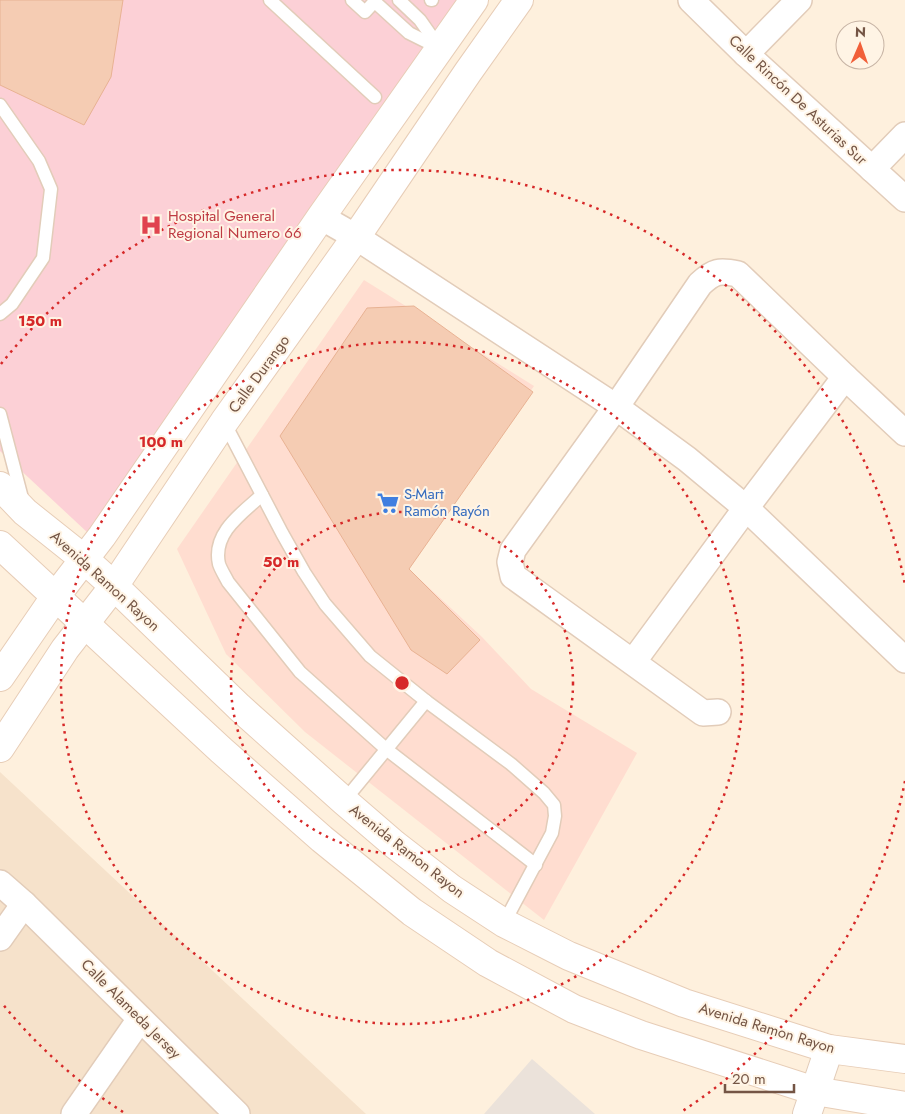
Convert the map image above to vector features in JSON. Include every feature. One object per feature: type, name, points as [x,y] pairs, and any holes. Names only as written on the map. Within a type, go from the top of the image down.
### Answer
[{"type":"main road","points":[[0,677],[55,597],[102,536],[321,217],[474,0]]},
{"type":"main road","name":"Calle Durango","points":[[0,748],[65,649],[114,586],[224,422],[356,237],[519,0]]},
{"type":"main road","points":[[441,49],[468,72]]},
{"type":"main road","name":"Avenida Ramon Rayon","points":[[0,486],[25,512],[84,559],[114,586],[239,707],[344,801],[394,844],[452,888],[504,922],[569,956],[684,1003],[829,1049],[905,1059]]},
{"type":"main road","points":[[0,545],[84,624],[322,839],[412,912],[488,963],[574,1009],[811,1103],[896,1108]]},
{"type":"main road","points":[[811,1103],[829,1049]]},
{"type":"street","name":"Calle Rincón De Asturias Sur","points":[[691,0],[746,54],[905,200]]},
{"type":"street","points":[[746,54],[799,0]]},
{"type":"street","points":[[872,169],[905,135]]},
{"type":"street","points":[[321,217],[356,237],[616,406],[688,459],[746,508],[905,660]]},
{"type":"street","points":[[718,712],[703,713],[513,576],[510,562],[513,550],[700,284],[710,275],[722,271],[738,274],[844,377],[905,433]]},
{"type":"street","points":[[633,662],[844,377]]},
{"type":"street","name":"Calle Alameda Jersey","points":[[0,883],[24,904],[237,1114]]},
{"type":"street","points":[[0,938],[24,904]]},
{"type":"street","points":[[74,1114],[140,1019]]},
{"type":"lane","points":[[270,0],[375,98]]},
{"type":"lane","points":[[352,0],[366,12],[375,1],[409,33],[441,49]]},
{"type":"lane","points":[[399,0],[420,20],[441,49]]},
{"type":"lane","points":[[0,105],[39,162],[51,189],[42,258],[12,304],[0,314]]},
{"type":"lane","points":[[0,414],[25,512]]},
{"type":"lane","points":[[224,422],[304,572],[325,604],[370,656],[426,701],[511,764],[544,793],[554,805],[555,816],[552,833],[504,922]]},
{"type":"lane","points":[[262,494],[227,527],[218,549],[219,565],[228,582],[300,672],[386,749],[536,865]]},
{"type":"lane","points":[[344,801],[426,701]]},
{"type":"shaded area","name":"Hospital General Regional Numero 66","points":[[0,0],[459,0],[88,533],[0,451]]},
{"type":"shaded area","points":[[364,280],[534,386],[409,569],[482,637],[531,689],[637,753],[544,920],[305,732],[226,654],[177,549]]},
{"type":"shaded area","points":[[0,772],[366,1114],[0,1114]]},
{"type":"shaded area","points":[[532,1059],[595,1114],[484,1114]]},
{"type":"building","points":[[0,0],[123,0],[111,77],[84,125],[0,85]]},
{"type":"building","name":"S-Mart Ramón Rayón","points":[[414,306],[533,392],[409,569],[480,640],[447,674],[411,650],[280,436],[367,308]]},
{"type":"place","name":"Hospital General Regional Numero 66","points":[[151,225]]},
{"type":"place","name":"S-Mart Ramón Rayón","points":[[388,503]]}]
